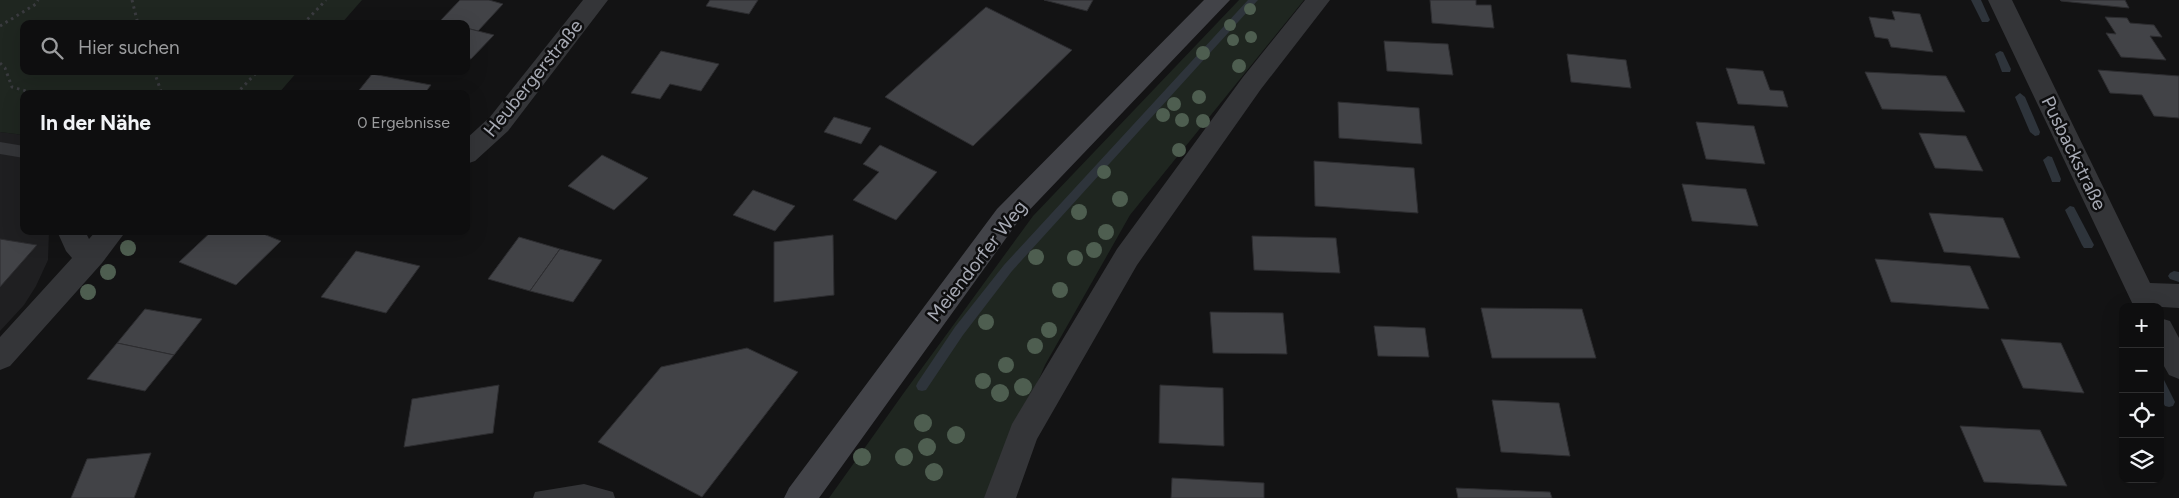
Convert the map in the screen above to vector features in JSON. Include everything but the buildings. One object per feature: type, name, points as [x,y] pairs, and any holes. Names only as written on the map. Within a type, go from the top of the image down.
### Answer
[{"type":"street","name":"Heubergerstraße","points":[[470,150],[499,124],[596,0]]},
{"type":"street","name":"Meiendorfer Weg","points":[[800,498],[1007,216],[1218,0]]},
{"type":"street","points":[[1000,498],[1023,434],[1127,257],[1252,83],[1318,0]]},
{"type":"street","name":"Pusbackstraße","points":[[2000,0],[2145,301]]},
{"type":"street","points":[[72,235],[77,247],[92,255]]},
{"type":"street","points":[[0,357],[110,235]]},
{"type":"street","points":[[2145,301],[2179,296]]},
{"type":"street","points":[[2164,338],[2179,366]]},
{"type":"lane","points":[[0,148],[20,151]]},
{"type":"lane","points":[[542,498],[584,493],[606,498]]},
{"type":"path","points":[[0,26],[36,4],[38,0]]},
{"type":"path","points":[[132,0],[137,20]]},
{"type":"path","points":[[307,20],[326,0]]},
{"type":"path","points":[[0,63],[5,68],[12,87],[23,90]]},
{"type":"path","points":[[155,75],[161,90]]},
{"type":"path","points":[[240,90],[254,75]]},
{"type":"shaded area","points":[[0,0],[362,0],[344,20],[20,20],[20,75],[295,75],[281,90],[20,90],[20,134],[0,132]]},
{"type":"shaded area","points":[[1239,0],[1304,0],[1130,215],[1045,365],[988,498],[829,498],[1033,216]]},
{"type":"shaded area","points":[[0,132],[20,134],[20,235],[49,235],[48,260],[36,286],[24,305],[0,331]]},
{"type":"waterway","points":[[922,386],[959,331],[1008,268],[1253,0]]},
{"type":"waterway","points":[[1976,0],[1985,20]]},
{"type":"waterway","points":[[2000,54],[2006,69]]},
{"type":"waterway","points":[[2020,97],[2035,132]]},
{"type":"waterway","points":[[2048,160],[2056,179]]},
{"type":"waterway","points":[[2070,210],[2088,245]]},
{"type":"waterway","points":[[2174,276],[2179,277]]},
{"type":"waterway","points":[[2164,392],[2169,402]]}]
